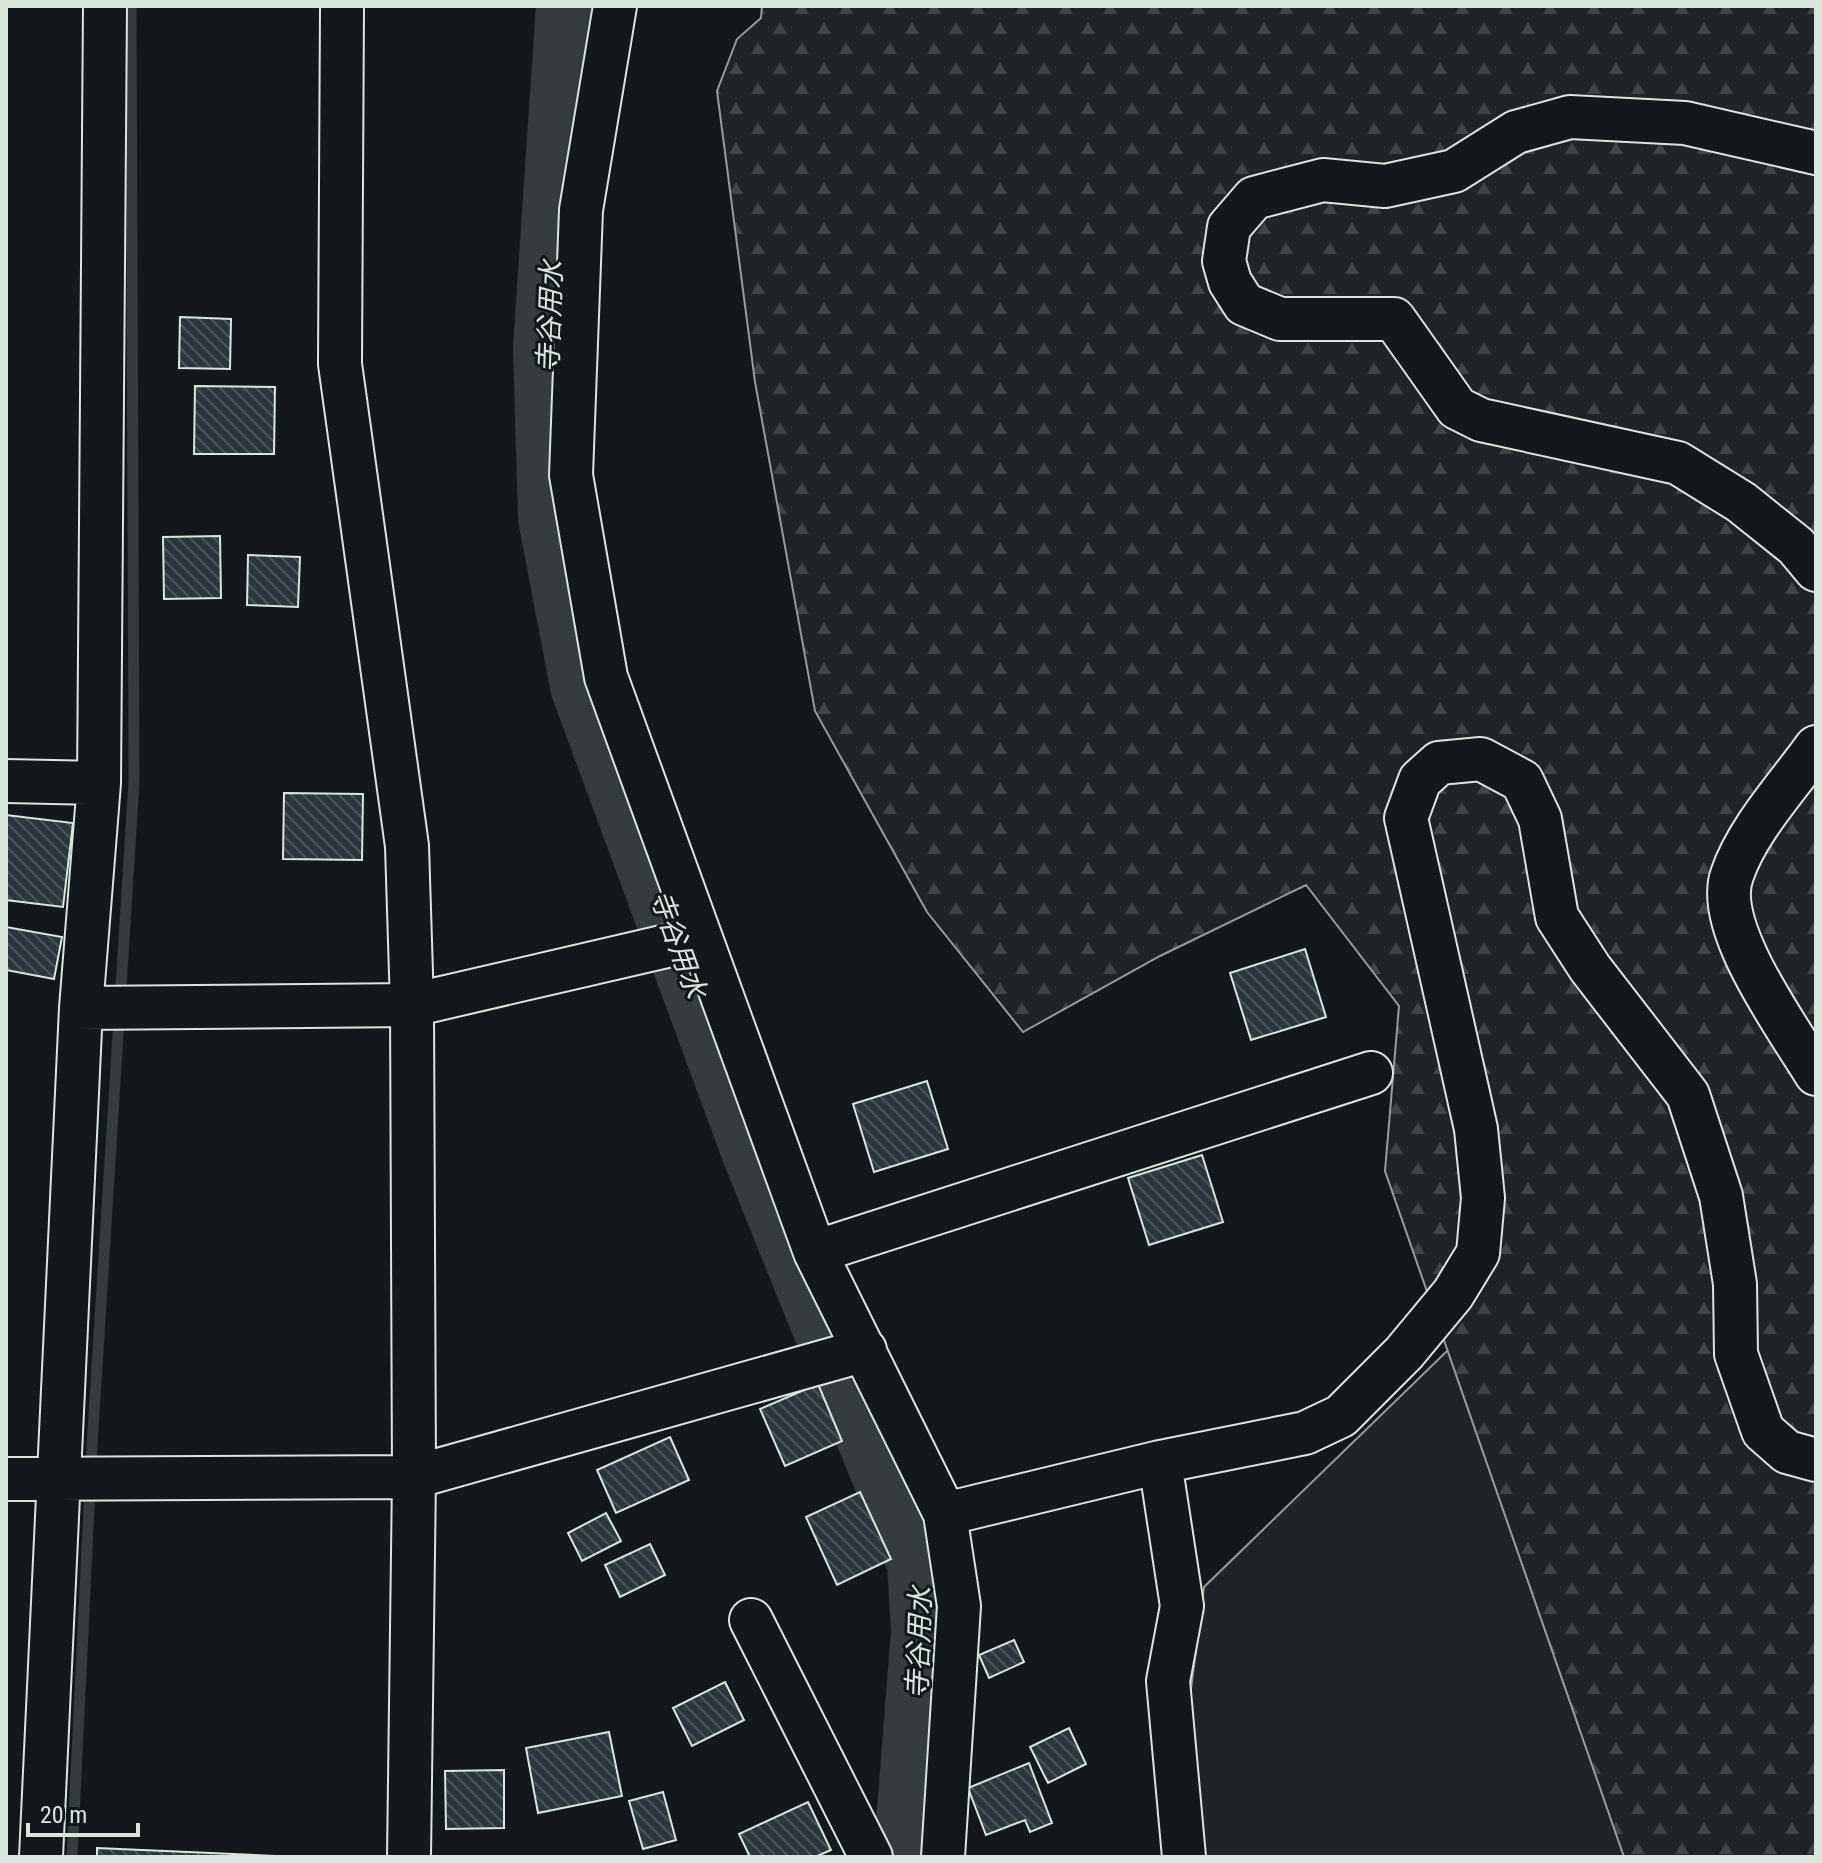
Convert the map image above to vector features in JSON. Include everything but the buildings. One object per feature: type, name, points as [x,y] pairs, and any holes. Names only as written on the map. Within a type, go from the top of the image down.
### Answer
[{"type":"street","points":[[41,1857],[81,1008],[99,783],[105,6]]},
{"type":"street","points":[[342,6],[340,364],[407,846],[412,1005],[414,1477],[409,1857]]},
{"type":"street","points":[[615,6],[581,210],[571,475],[606,677],[815,1252],[945,1514],[959,1606],[943,1857]]},
{"type":"street","points":[[1816,153],[1685,123],[1570,117],[1516,132],[1454,171],[1385,186],[1323,180],[1254,198],[1229,227],[1224,261],[1230,282],[1244,304],[1280,319],[1394,319],[1457,408],[1481,420],[1678,463],[1741,502],[1796,546],[1816,570]]},
{"type":"street","points":[[1816,747],[1748,841],[1730,878],[1730,913],[1749,964],[1816,1074]]},
{"type":"street","points":[[945,1514],[1160,1462],[1305,1433],[1341,1416],[1404,1353],[1453,1294],[1478,1253],[1483,1198],[1476,1129],[1406,818],[1420,780],[1439,763],[1481,759],[1522,781],[1540,819],[1557,917],[1590,968],[1688,1095],[1721,1196],[1735,1284],[1736,1354],[1763,1431],[1787,1452],[1816,1460]]},
{"type":"street","points":[[6,781],[99,783]]},
{"type":"street","points":[[81,1008],[412,1005],[701,938]]},
{"type":"street","points":[[815,1252],[1371,1073]]},
{"type":"street","points":[[6,1479],[414,1477],[865,1350]]},
{"type":"street","points":[[1160,1462],[1182,1606],[1168,1681],[1184,1857]]},
{"type":"street","points":[[751,1620],[871,1857]]},
{"type":"green space","points":[[762,6],[1816,6],[1816,1857],[1624,1857],[1385,1171],[1399,1006],[1306,885],[1160,956],[1023,1032],[927,912],[815,711],[755,382],[717,91],[737,39],[761,18]]},
{"type":"green space","points":[[1448,1350],[1580,1730],[1633,1857],[1192,1857],[1178,1790],[1204,1587]]},
{"type":"waterway","points":[[72,1857],[92,1446],[134,781],[131,6]]},
{"type":"waterway","name":"寺谷用水","points":[[569,6],[546,347],[551,518],[583,686],[755,1153],[920,1563],[924,1631],[910,1811],[903,1857]]}]
